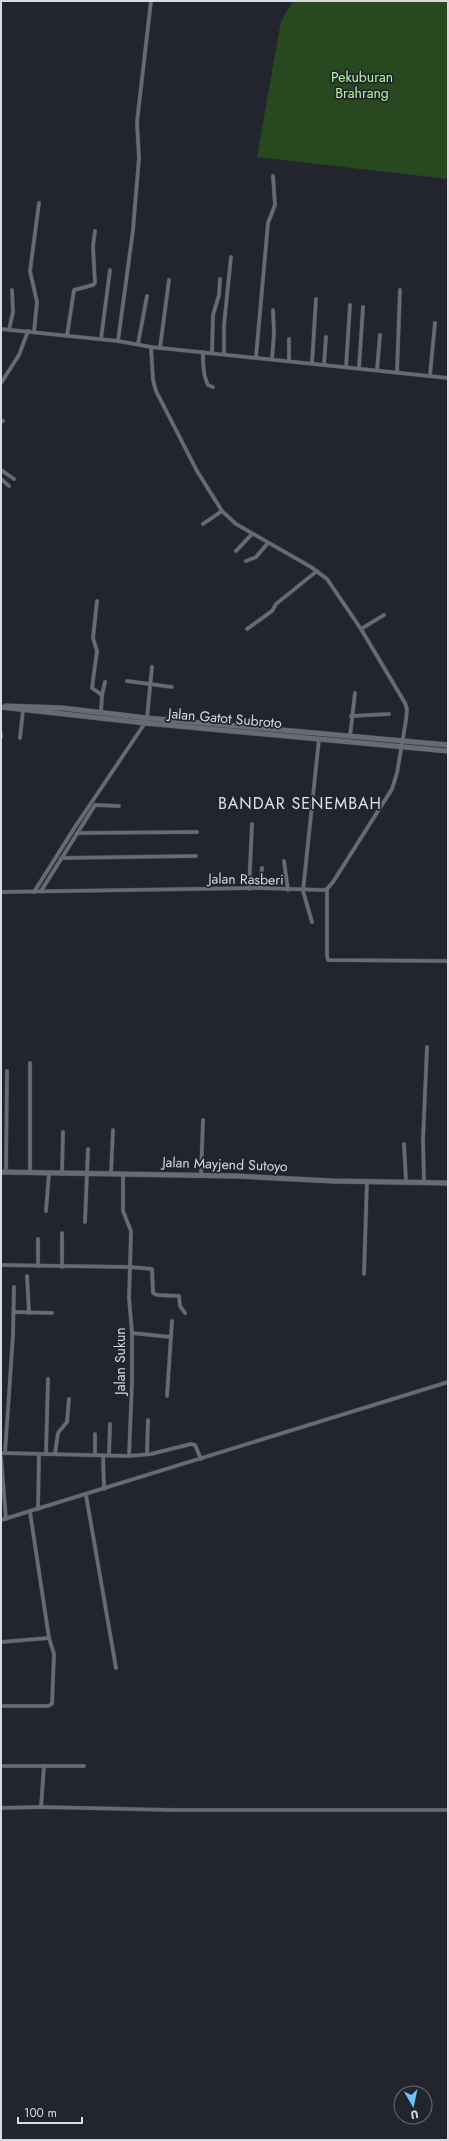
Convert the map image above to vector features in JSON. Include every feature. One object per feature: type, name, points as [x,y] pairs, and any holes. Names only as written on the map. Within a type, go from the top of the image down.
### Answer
[{"type":"main road","points":[[1,706],[24,706],[101,712],[146,721],[402,740],[448,745]]},
{"type":"main road","name":"Jalan Gatot Subroto","points":[[1,706],[22,710],[448,751]]},
{"type":"main road","name":"Jalan Mayjend Sutoyo","points":[[3,1172],[62,1174],[123,1173],[448,1183]]},
{"type":"street","points":[[118,341],[133,230],[139,158],[137,122],[151,1]]},
{"type":"street","points":[[256,357],[268,222],[275,205],[273,176]]},
{"type":"street","points":[[34,332],[37,302],[30,271],[39,203]]},
{"type":"street","points":[[67,336],[74,290],[93,286],[95,283],[93,246],[95,231]]},
{"type":"street","points":[[224,354],[224,325],[230,257]]},
{"type":"street","points":[[101,339],[110,270]]},
{"type":"street","points":[[212,353],[213,315],[220,279]]},
{"type":"street","points":[[160,348],[169,280]]},
{"type":"street","points":[[9,330],[13,312],[12,290]]},
{"type":"street","points":[[397,372],[400,290]]},
{"type":"street","points":[[138,344],[147,296]]},
{"type":"street","points":[[312,363],[316,299]]},
{"type":"street","points":[[346,367],[350,305]]},
{"type":"street","points":[[359,368],[363,307]]},
{"type":"street","points":[[272,359],[274,333],[273,310]]},
{"type":"street","points":[[430,375],[435,323]]},
{"type":"street","points":[[1,328],[118,341],[151,347],[448,378]]},
{"type":"street","points":[[1,383],[19,355],[28,331]]},
{"type":"street","points":[[376,370],[380,335]]},
{"type":"street","points":[[324,364],[326,337]]},
{"type":"street","points":[[289,339],[289,361]]},
{"type":"street","points":[[151,347],[153,380],[156,391],[196,471],[222,511],[236,524],[317,571],[332,585],[361,630],[407,709],[396,777],[386,800],[327,889],[326,956],[328,960],[448,961]]},
{"type":"street","points":[[203,352],[202,364],[205,379],[208,385],[214,387]]},
{"type":"street","points":[[1,470],[14,479]]},
{"type":"street","points":[[1,479],[10,486]]},
{"type":"street","points":[[203,524],[222,511]]},
{"type":"street","points":[[236,551],[252,534]]},
{"type":"street","points":[[246,561],[256,557],[268,543]]},
{"type":"street","points":[[247,629],[272,611],[276,604],[317,571]]},
{"type":"street","points":[[97,601],[93,638],[98,651],[92,688],[102,695]]},
{"type":"street","points":[[361,630],[384,614]]},
{"type":"street","points":[[34,892],[75,826],[146,721],[152,667]]},
{"type":"street","points":[[127,681],[172,687]]},
{"type":"street","points":[[101,712],[102,695],[105,682]]},
{"type":"street","points":[[350,736],[355,693]]},
{"type":"street","points":[[20,738],[22,710]]},
{"type":"street","points":[[352,716],[389,714]]},
{"type":"street","points":[[312,922],[304,891],[319,738]]},
{"type":"street","points":[[41,892],[95,805],[119,806]]},
{"type":"street","points":[[248,889],[252,824]]},
{"type":"street","points":[[77,833],[197,832]]},
{"type":"street","points":[[61,858],[196,856]]},
{"type":"street","points":[[284,861],[288,890]]},
{"type":"street","points":[[260,888],[262,868]]},
{"type":"street","name":"Jalan Rasberi","points":[[1,892],[260,888],[304,891],[327,889]]},
{"type":"street","points":[[424,1182],[423,1140],[427,1046]]},
{"type":"street","points":[[30,1063],[30,1173]]},
{"type":"street","points":[[3,1172],[7,1071]]},
{"type":"street","points":[[201,1175],[203,1120]]},
{"type":"street","points":[[111,1173],[113,1130]]},
{"type":"street","points":[[62,1174],[63,1132]]},
{"type":"street","points":[[404,1144],[406,1181]]},
{"type":"street","points":[[85,1222],[88,1149]]},
{"type":"street","points":[[46,1211],[49,1173]]},
{"type":"street","name":"Jalan Sukun","points":[[123,1173],[123,1211],[131,1231],[129,1298],[132,1333],[129,1456]]},
{"type":"street","points":[[364,1274],[367,1181]]},
{"type":"street","points":[[62,1233],[62,1267]]},
{"type":"street","points":[[38,1239],[38,1266]]},
{"type":"street","points":[[1,1265],[152,1268],[153,1293],[157,1295],[178,1296],[180,1306],[185,1313]]},
{"type":"street","points":[[27,1276],[29,1313]]},
{"type":"street","points":[[14,1287],[14,1312],[3,1453],[129,1456],[147,1454],[191,1444],[195,1446],[201,1459]]},
{"type":"street","points":[[14,1312],[52,1313]]},
{"type":"street","points":[[167,1396],[172,1321]]},
{"type":"street","points":[[132,1333],[171,1337]]},
{"type":"street","points":[[46,1454],[48,1379]]},
{"type":"street","points":[[1,1520],[448,1382]]},
{"type":"street","points":[[55,1454],[58,1433],[66,1422],[69,1399]]},
{"type":"street","points":[[147,1454],[148,1420]]},
{"type":"street","points":[[109,1455],[110,1424]]},
{"type":"street","points":[[95,1434],[95,1455]]},
{"type":"street","points":[[38,1509],[39,1454]]},
{"type":"street","points":[[103,1455],[104,1489]]},
{"type":"street","points":[[1,1457],[6,1519]]},
{"type":"street","points":[[86,1495],[116,1668]]},
{"type":"street","points":[[1,1706],[48,1706],[52,1704],[54,1654],[49,1638],[30,1512]]},
{"type":"street","points":[[1,1642],[49,1638]]},
{"type":"street","points":[[1,1766],[84,1766]]},
{"type":"street","points":[[40,1807],[44,1766]]},
{"type":"street","points":[[1,1808],[40,1807],[162,1810],[448,1810]]},
{"type":"green space","name":"Pekuburan Brahrang","points":[[293,1],[448,1],[448,179],[257,157],[281,21]]},
{"type":"district","name":"BANDAR SENEMBAH","points":[[300,803]]}]
